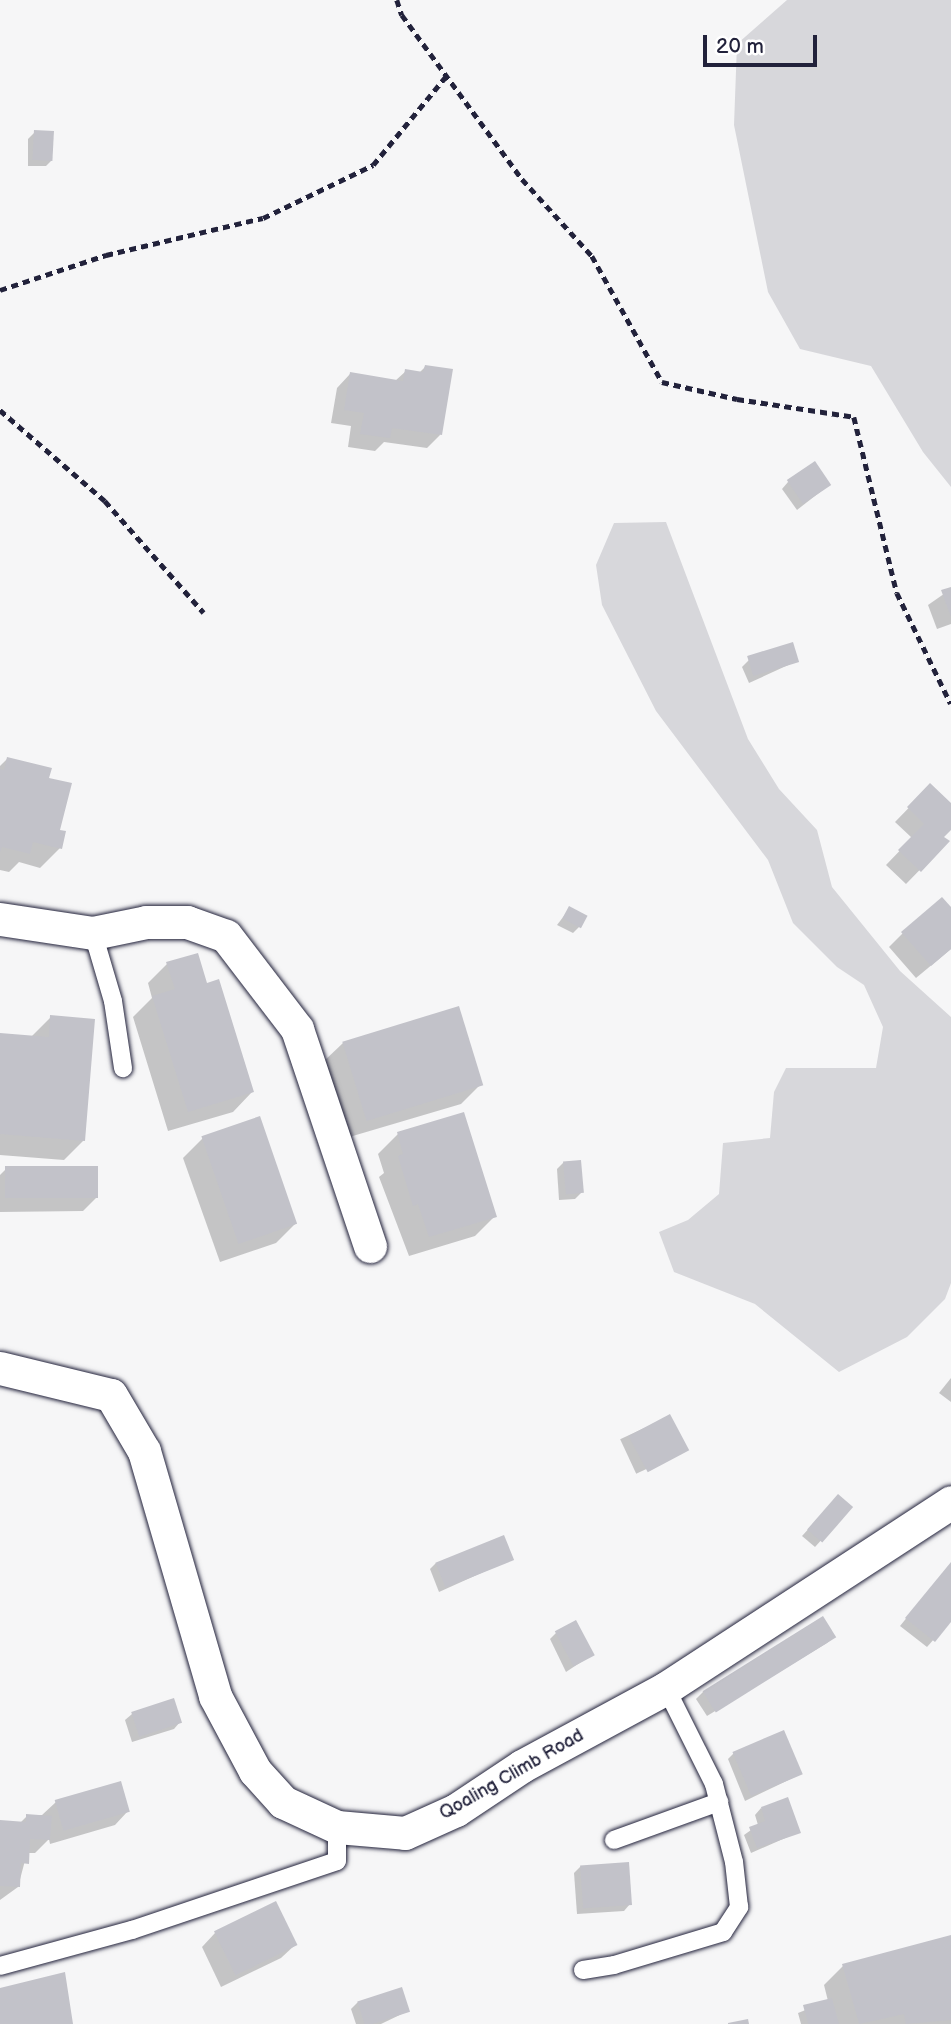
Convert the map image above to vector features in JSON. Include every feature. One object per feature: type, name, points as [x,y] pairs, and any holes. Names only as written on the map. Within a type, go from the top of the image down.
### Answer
[{"type":"street","points":[[0,919],[93,933],[146,922],[187,922],[226,936],[297,1029],[370,1246]]},
{"type":"street","name":"Qoaling Climb Road","points":[[0,1368],[111,1395],[144,1451],[215,1696],[255,1772],[283,1802],[337,1827],[405,1833],[456,1810],[522,1766],[666,1688],[951,1502]]},
{"type":"lane","points":[[93,933],[113,1001],[122,1068]]},
{"type":"lane","points":[[583,1970],[614,1965],[723,1932],[739,1907],[715,1784],[666,1688]]},
{"type":"lane","points":[[614,1840],[719,1802]]},
{"type":"lane","points":[[0,1966],[132,1930],[337,1861],[337,1827]]},
{"type":"path","points":[[397,0],[402,15],[522,179],[592,256],[662,382],[737,399],[854,417],[897,593],[951,704]]},
{"type":"path","points":[[0,290],[106,255],[263,219],[373,165],[446,76]]},
{"type":"path","points":[[0,410],[105,501],[204,613]]},
{"type":"shaded area","points":[[787,0],[951,0],[951,487],[923,452],[871,366],[800,349],[768,292],[734,125],[737,44]]},
{"type":"shaded area","points":[[666,522],[748,739],[779,789],[817,830],[832,887],[900,971],[951,1017],[951,1283],[945,1299],[907,1337],[839,1372],[755,1304],[674,1272],[659,1232],[688,1220],[719,1194],[723,1143],[770,1138],[774,1092],[786,1068],[876,1068],[883,1027],[864,985],[837,967],[793,923],[768,860],[656,711],[602,605],[596,565],[614,523]]},
{"type":"building","points":[[34,130],[54,131],[52,161],[32,160]]},
{"type":"building","points":[[425,365],[453,369],[442,435],[392,428],[390,438],[360,434],[364,413],[344,410],[350,372],[403,381],[405,369],[423,372]]},
{"type":"building","points":[[815,461],[831,485],[803,504],[787,480]]},
{"type":"building","points":[[951,587],[951,617],[941,590]]},
{"type":"building","points":[[793,642],[799,662],[753,676],[747,656]]},
{"type":"building","points":[[7,757],[52,768],[49,778],[72,783],[60,830],[66,831],[62,849],[33,842],[30,854],[2,847],[0,852],[0,769],[4,770]]},
{"type":"building","points":[[930,783],[951,803],[951,830],[944,837],[950,841],[921,872],[898,850],[924,824],[907,807]]},
{"type":"building","points":[[942,897],[951,907],[951,949],[931,966],[901,932]]},
{"type":"building","points":[[569,906],[588,916],[581,928],[562,918]]},
{"type":"building","points":[[198,953],[207,983],[219,979],[254,1092],[188,1112],[152,996],[175,989],[166,962]]},
{"type":"building","points":[[459,1006],[483,1085],[367,1121],[342,1042]]},
{"type":"building","points":[[50,1015],[95,1019],[85,1141],[0,1134],[0,1033],[49,1037]]},
{"type":"building","points":[[464,1112],[497,1217],[429,1237],[418,1204],[413,1206],[398,1156],[403,1154],[397,1132]]},
{"type":"building","points":[[260,1116],[297,1224],[238,1244],[201,1136]]},
{"type":"building","points":[[581,1160],[584,1193],[566,1194],[563,1162]]},
{"type":"building","points":[[5,1166],[98,1166],[98,1198],[5,1198]]},
{"type":"building","points":[[670,1414],[689,1450],[648,1472],[629,1436]]},
{"type":"building","points":[[838,1494],[853,1507],[822,1543],[807,1529]]},
{"type":"building","points":[[504,1535],[514,1560],[446,1588],[435,1563]]},
{"type":"building","points":[[951,1562],[951,1622],[935,1642],[905,1618]]},
{"type":"building","points":[[823,1616],[836,1637],[716,1712],[703,1691]]},
{"type":"building","points":[[576,1620],[595,1655],[574,1667],[555,1631]]},
{"type":"building","points":[[174,1698],[182,1723],[139,1737],[131,1712]]},
{"type":"building","points":[[784,1730],[803,1774],[751,1796],[732,1752]]},
{"type":"building","points":[[121,1781],[130,1812],[63,1831],[55,1800]]},
{"type":"building","points":[[788,1797],[801,1833],[757,1848],[749,1827],[765,1821],[761,1807]]},
{"type":"building","points":[[26,1814],[52,1816],[50,1840],[30,1839],[29,1864],[21,1863],[20,1887],[0,1886],[0,1820],[26,1822]]},
{"type":"building","points":[[629,1862],[632,1905],[583,1908],[580,1865]]},
{"type":"building","points":[[276,1901],[297,1945],[235,1975],[214,1931]]},
{"type":"building","points":[[951,1935],[951,2020],[906,2024],[904,2014],[859,2024],[842,1964]]},
{"type":"building","points":[[65,1972],[73,2024],[0,2024],[0,1988]]},
{"type":"building","points":[[402,1987],[410,2012],[365,2024],[357,2002]]},
{"type":"building","points":[[832,1998],[839,2024],[808,2024],[803,2005]]},
{"type":"building","points":[[748,2019],[749,2024],[728,2024],[728,2023]]}]
